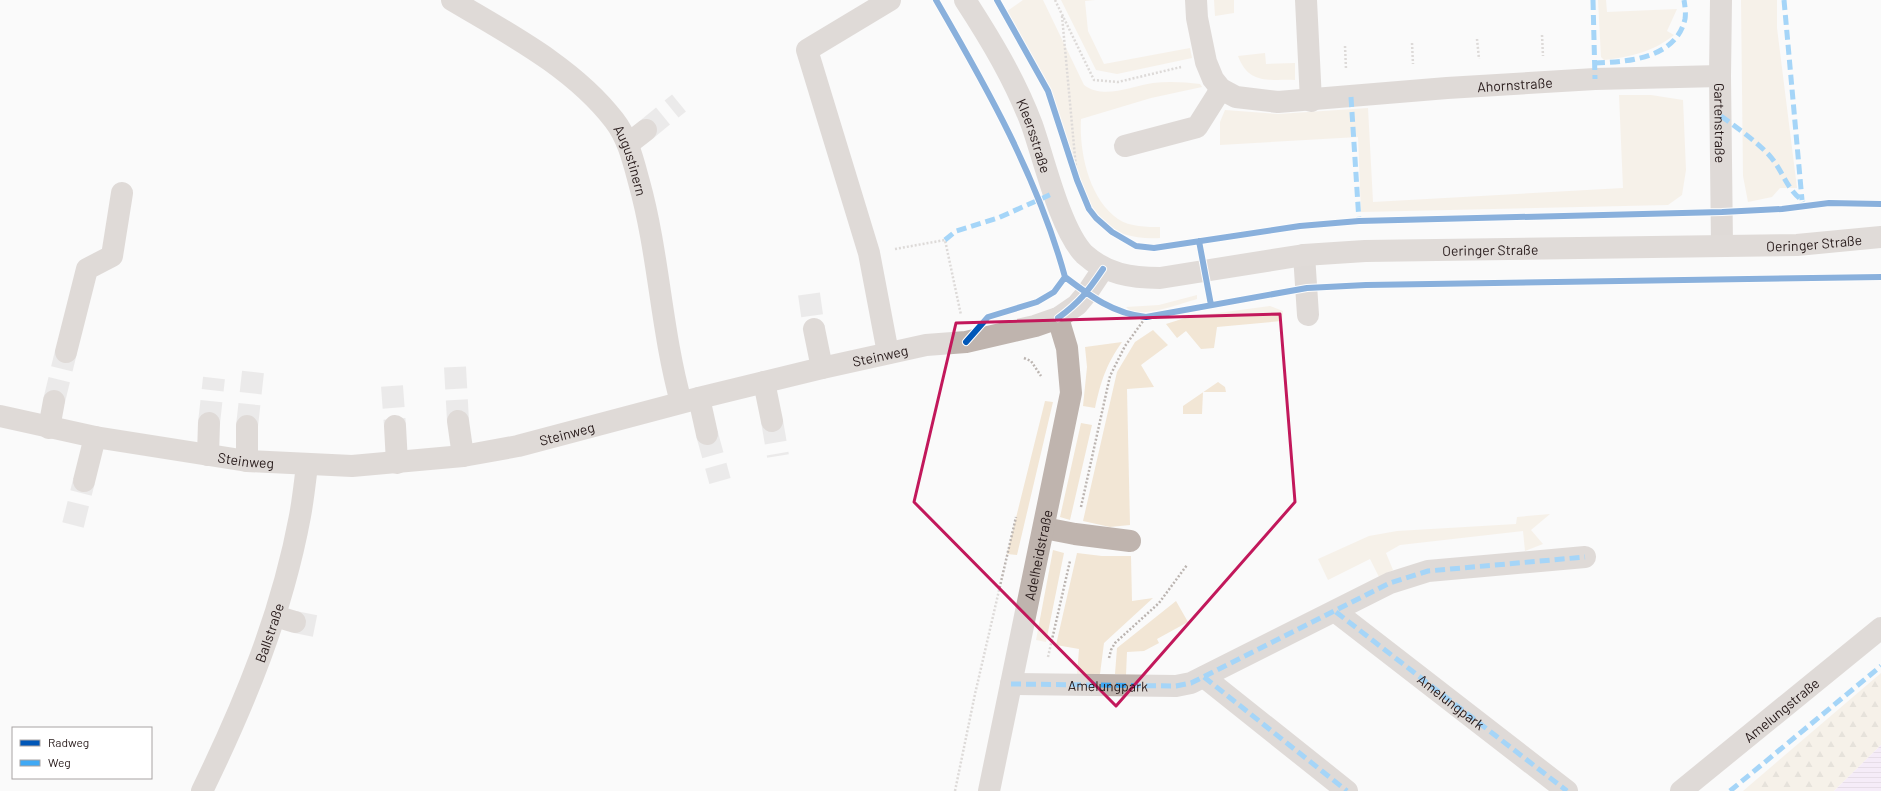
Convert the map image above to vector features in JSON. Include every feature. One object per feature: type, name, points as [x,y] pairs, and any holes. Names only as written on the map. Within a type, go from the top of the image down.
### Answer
[{"type":"main road","name":"Kleersstraße","points":[[965,0],[990,38],[1012,78],[1031,125],[1067,227],[1083,252],[1103,269]]},
{"type":"main road","name":"Oeringer Straße","points":[[1103,269],[1131,276],[1160,278],[1304,254],[1365,251],[1797,245],[1881,237]]},
{"type":"street","name":"Augustinern","points":[[452,0],[537,51],[590,92],[615,121],[628,144],[646,207],[671,366],[707,434]]},
{"type":"street","points":[[888,353],[869,253],[807,50],[890,0]]},
{"type":"street","points":[[1125,146],[1197,127],[1221,89],[1213,79],[1204,53],[1196,0]]},
{"type":"street","points":[[1306,0],[1311,101]]},
{"type":"street","name":"Gartenstraße","points":[[1721,0],[1720,76],[1722,245]]},
{"type":"street","name":"Ahornstraße","points":[[1221,89],[1236,97],[1278,102],[1311,101],[1454,88],[1595,78],[1720,76]]},
{"type":"street","points":[[628,144],[646,130]]},
{"type":"street","points":[[66,352],[87,269],[112,256],[122,193]]},
{"type":"street","points":[[1304,254],[1308,315]]},
{"type":"street","name":"Steinweg","points":[[0,416],[95,437],[247,461],[352,466],[463,456],[518,446],[690,400],[888,353],[926,345],[966,342],[1035,326],[1058,318],[1077,305],[1103,269]]},
{"type":"street","name":"Adelheidstraße","points":[[989,791],[1071,394],[1067,348],[1058,318]]},
{"type":"street","points":[[814,328],[822,368]]},
{"type":"street","points":[[764,382],[772,421]]},
{"type":"street","points":[[49,428],[54,401]]},
{"type":"street","points":[[458,421],[463,456]]},
{"type":"street","points":[[208,455],[209,423]]},
{"type":"street","points":[[247,426],[247,461]]},
{"type":"street","points":[[395,426],[397,463]]},
{"type":"street","points":[[84,481],[95,437]]},
{"type":"street","name":"Ballstraße","points":[[202,791],[285,619],[290,565],[300,515],[307,465]]},
{"type":"street","points":[[1044,528],[1076,534],[1130,540]]},
{"type":"street","name":"Amelungpark","points":[[1011,684],[1176,686],[1191,683],[1204,678],[1336,612],[1390,583],[1418,573],[1585,557]]},
{"type":"street","name":"Amelungpark","points":[[1336,612],[1567,791]]},
{"type":"street","name":"Amelungstraße","points":[[1681,791],[1881,628]]},
{"type":"street","points":[[1204,678],[1347,791]]},
{"type":"path","points":[[1055,0],[1094,80],[1118,82],[1204,53]]},
{"type":"path","points":[[1062,14],[1076,174]]},
{"type":"path","points":[[1542,35],[1543,54]]},
{"type":"path","points":[[1477,39],[1478,57]]},
{"type":"path","points":[[1412,42],[1413,62]]},
{"type":"path","points":[[1345,46],[1346,66]]},
{"type":"path","points":[[1066,149],[1076,174]]},
{"type":"path","points":[[869,253],[945,240],[966,342]]},
{"type":"path","points":[[1042,685],[1110,376],[1124,346],[1146,317]]},
{"type":"path","points":[[1018,356],[1031,360],[1045,382]]},
{"type":"path","points":[[955,791],[975,694],[1018,509]]},
{"type":"path","points":[[1108,685],[1109,657],[1115,643],[1159,603],[1187,565]]},
{"type":"highlighted area","points":[[1280,314],[1295,502],[1116,706],[914,502],[956,323]]},
{"type":"green space","points":[[1023,0],[1043,0],[1084,85],[1092,89],[1109,92],[1165,82],[1200,84],[1202,87],[1151,98],[1081,119],[1084,160],[1093,187],[1100,200],[1108,210],[1123,222],[1139,226],[1160,227],[1160,238],[1130,236],[1108,226],[1091,211],[1080,190],[1071,167],[1049,89],[1006,12]]},
{"type":"green space","points":[[1061,0],[1095,0],[1085,1],[1088,31],[1104,64],[1190,48],[1192,58],[1117,74],[1096,70]]},
{"type":"green space","points":[[1214,0],[1234,0],[1234,13],[1215,16]]},
{"type":"green space","points":[[1598,0],[1606,0],[1607,12],[1677,9],[1667,31],[1674,35],[1658,46],[1641,53],[1604,60],[1601,57]]},
{"type":"green space","points":[[1741,0],[1777,0],[1777,28],[1797,188],[1780,188],[1772,197],[1748,202],[1743,176]]},
{"type":"green space","points":[[1265,53],[1266,64],[1295,63],[1295,80],[1268,80],[1254,76],[1242,65],[1238,56]]},
{"type":"green space","points":[[1619,95],[1651,95],[1683,100],[1686,170],[1682,195],[1668,205],[1361,212],[1358,137],[1220,145],[1220,122],[1225,110],[1278,114],[1368,108],[1373,202],[1623,188]]},
{"type":"green space","points":[[1197,295],[1197,299],[1149,312],[1132,311],[1126,307],[1159,305]]},
{"type":"green space","points":[[1270,306],[1283,311],[1282,321],[1217,327],[1214,348],[1201,349],[1186,331],[1177,338],[1166,324],[1188,317]]},
{"type":"green space","points":[[1153,330],[1168,345],[1141,365],[1154,387],[1127,389],[1130,525],[1110,527],[1083,521],[1117,372],[1135,342]]},
{"type":"green space","points":[[1122,342],[1112,358],[1105,374],[1095,408],[1083,406],[1087,367],[1085,347]]},
{"type":"green space","points":[[1218,382],[1225,387],[1226,392],[1203,392]]},
{"type":"green space","points":[[1203,392],[1202,414],[1183,414],[1183,406]]},
{"type":"green space","points":[[1045,401],[1053,402],[1017,555],[1007,554]]},
{"type":"green space","points":[[1081,423],[1092,425],[1070,520],[1060,517]]},
{"type":"green space","points":[[1550,514],[1531,530],[1543,544],[1525,551],[1523,531],[1400,545],[1386,553],[1393,570],[1379,577],[1370,559],[1328,580],[1318,559],[1369,536],[1397,531],[1516,524],[1517,517]]},
{"type":"green space","points":[[1053,550],[1064,553],[1046,642],[1036,640]]},
{"type":"green space","points":[[1077,553],[1102,556],[1131,556],[1132,601],[1153,598],[1104,643],[1100,674],[1077,674],[1079,649],[1056,645]]},
{"type":"green space","points":[[1176,601],[1188,622],[1157,639],[1159,643],[1144,651],[1127,652],[1126,675],[1115,674],[1117,648]]},
{"type":"green space","points":[[1881,673],[1881,745],[1834,791],[1743,791]]},
{"type":"shaded area","points":[[1881,745],[1881,791],[1834,791]]},
{"type":"tunnel","points":[[646,130],[679,103]]},
{"type":"tunnel","points":[[809,294],[814,329]]},
{"type":"tunnel","points":[[54,401],[66,352]]},
{"type":"tunnel","points":[[455,367],[458,421]]},
{"type":"tunnel","points":[[247,426],[253,372]]},
{"type":"tunnel","points":[[209,423],[214,378]]},
{"type":"tunnel","points":[[392,386],[395,426]]},
{"type":"tunnel","points":[[772,421],[778,456]]},
{"type":"tunnel","points":[[707,434],[720,481]]},
{"type":"tunnel","points":[[73,525],[84,481]]},
{"type":"tunnel","points":[[295,622],[315,626]]},
{"type":"marked path","points":[[1593,0],[1595,79]]},
{"type":"marked path","points":[[1595,63],[1636,59],[1662,50],[1672,42],[1680,32],[1685,19],[1684,0]]},
{"type":"marked path","points":[[1784,0],[1802,200]]},
{"type":"marked path","points":[[1351,97],[1359,221]]},
{"type":"marked path","points":[[1721,116],[1752,139],[1769,155],[1792,191],[1803,202]]},
{"type":"marked path","points":[[945,240],[956,231],[998,218],[1054,193]]},
{"type":"marked path","points":[[1011,684],[1176,686],[1191,683],[1390,583],[1428,571],[1585,557]]},
{"type":"marked path","points":[[1336,612],[1567,791]]},
{"type":"marked path","points":[[1730,791],[1881,666]]},
{"type":"marked path","points":[[1204,677],[1347,791]]},
{"type":"cycle path","points":[[936,0],[974,66],[1010,134],[1041,204],[1065,277],[1093,297],[1123,312],[1146,317],[1307,288],[1366,285],[1881,277]]},
{"type":"cycle path","points":[[997,0],[1048,91],[1077,180],[1089,209],[1096,218],[1112,232],[1136,246],[1154,248],[1300,226],[1359,221],[1722,212],[1782,209],[1829,203],[1881,204]]},
{"type":"cycle path","points":[[1199,241],[1211,305]]},
{"type":"cycle path","points":[[1058,318],[1083,296],[1103,269]]},
{"type":"cycle path","points":[[966,342],[988,317],[1037,302],[1054,292],[1065,277]]}]
